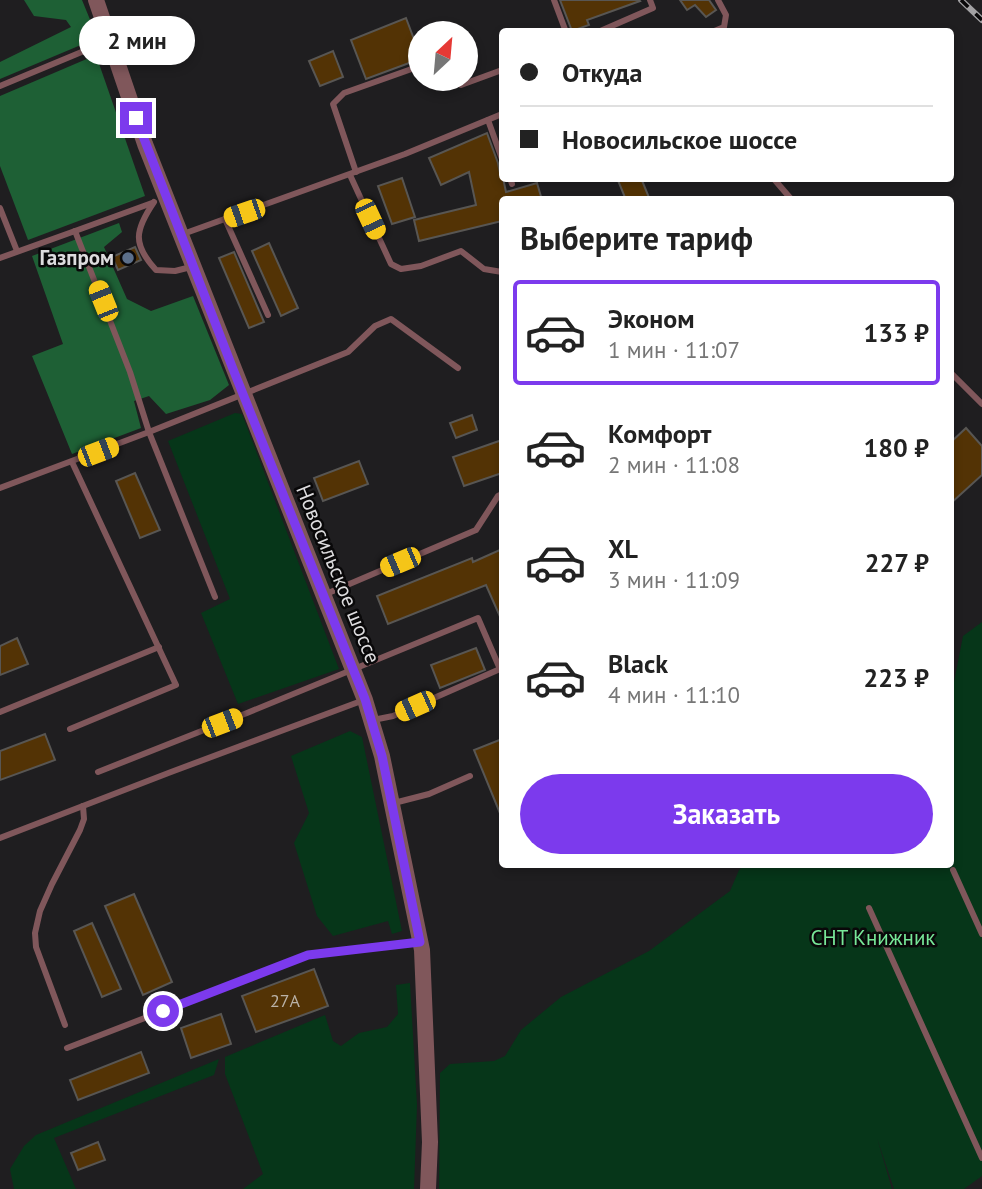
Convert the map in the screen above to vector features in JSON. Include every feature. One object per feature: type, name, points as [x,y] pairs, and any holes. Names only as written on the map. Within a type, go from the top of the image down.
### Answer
[{"type":"street","name":"Новосильское шоссе","points":[[96,0],[145,144],[160,200],[181,235],[354,669],[382,756],[420,942],[430,1142],[428,1189]]},
{"type":"lane","points":[[554,0],[564,28]]},
{"type":"lane","points":[[607,28],[653,8],[650,0]]},
{"type":"lane","points":[[718,0],[726,15],[722,28]]},
{"type":"lane","points":[[0,86],[110,40]]},
{"type":"lane","points":[[408,70],[344,93],[333,104],[353,174],[391,264],[401,269],[421,266],[461,251],[484,269],[499,272]]},
{"type":"lane","points":[[478,79],[499,71]]},
{"type":"lane","points":[[181,235],[353,174],[499,115]]},
{"type":"lane","points":[[488,120],[499,151]]},
{"type":"lane","points":[[776,182],[788,196]]},
{"type":"lane","points":[[0,258],[160,200]]},
{"type":"lane","points":[[160,200],[141,220],[138,242],[145,258],[156,271],[193,267]]},
{"type":"lane","points":[[0,208],[17,251]]},
{"type":"lane","points":[[225,219],[268,315]]},
{"type":"lane","points":[[75,231],[130,372],[149,432],[215,597]]},
{"type":"lane","points":[[0,488],[244,395],[348,352],[375,326],[391,319],[458,368]]},
{"type":"lane","points":[[954,376],[982,404]]},
{"type":"lane","points":[[70,729],[176,685],[72,462]]},
{"type":"lane","points":[[324,594],[476,530],[499,496]]},
{"type":"lane","points":[[98,772],[478,618],[499,665]]},
{"type":"lane","points":[[0,712],[159,647]]},
{"type":"lane","points":[[371,720],[393,716],[499,670]]},
{"type":"lane","points":[[0,838],[365,699]]},
{"type":"lane","points":[[392,804],[429,794],[470,776]]},
{"type":"lane","points":[[65,1025],[36,947],[35,933],[40,911],[80,830],[84,819],[83,806]]},
{"type":"lane","points":[[953,870],[982,934]]},
{"type":"lane","points":[[869,908],[982,1158]]},
{"type":"lane","points":[[67,1048],[308,955],[420,942]]},
{"type":"green space","points":[[24,0],[82,0],[91,22],[88,42],[0,79],[0,62],[71,27],[66,20],[34,16]]},
{"type":"green space","points":[[96,55],[145,196],[28,240],[0,166],[0,96]]},
{"type":"green space","points":[[119,223],[122,232],[104,247],[127,299],[151,311],[193,296],[229,385],[210,400],[166,414],[149,396],[134,401],[141,428],[72,454],[32,356],[63,344],[32,256]]},
{"type":"green space","points":[[235,413],[242,414],[339,669],[238,704],[201,613],[230,599],[168,441]]},
{"type":"green space","name":"СНТ Книжник","points":[[982,622],[982,1176],[964,1189],[894,1189],[877,1138],[892,1189],[439,1189],[440,1073],[450,1064],[494,1061],[505,1056],[521,1030],[561,997],[649,951],[730,891],[741,868],[954,868],[954,682],[963,636]]},
{"type":"green space","points":[[350,731],[362,737],[402,931],[392,934],[388,921],[333,936],[317,916],[294,843],[309,813],[291,756]]},
{"type":"green space","points":[[410,983],[417,1105],[414,1189],[243,1189],[263,1174],[225,1074],[225,1057],[325,1015],[333,1041],[341,1046],[359,1033],[387,1027],[398,1014],[396,985]]},
{"type":"green space","points":[[219,1059],[214,1075],[54,1138],[76,1189],[14,1189],[10,1169],[24,1146],[36,1135]]},
{"type":"building","points":[[560,0],[640,1],[587,20],[589,25],[571,28]]},
{"type":"building","points":[[680,0],[709,0],[716,10],[706,17],[695,5],[687,10]]},
{"type":"building","points":[[406,18],[408,63],[366,79],[351,40]]},
{"type":"building","points":[[333,51],[343,77],[320,86],[309,61]]},
{"type":"building","points":[[487,133],[498,163],[499,182],[504,182],[506,192],[537,183],[541,196],[499,196],[499,222],[419,241],[414,220],[476,205],[469,172],[441,185],[429,158]]},
{"type":"building","points":[[402,178],[415,217],[392,224],[378,186]]},
{"type":"building","points":[[619,182],[643,182],[648,196],[624,196]]},
{"type":"building","points":[[269,243],[298,308],[281,316],[252,251]]},
{"type":"building","name":"Газпром","points":[[135,247],[141,260],[118,270],[112,257]]},
{"type":"building","points":[[234,252],[264,322],[249,328],[219,258]]},
{"type":"building","points":[[472,415],[477,430],[456,438],[450,423]]},
{"type":"building","points":[[966,428],[982,446],[982,475],[954,500],[954,439]]},
{"type":"building","points":[[499,441],[499,474],[464,486],[453,457]]},
{"type":"building","points":[[359,461],[368,484],[323,501],[314,478]]},
{"type":"building","points":[[135,473],[160,530],[140,538],[116,481]]},
{"type":"building","points":[[499,550],[499,614],[486,585],[388,624],[377,596],[472,558],[473,562]]},
{"type":"building","points":[[17,638],[28,664],[0,675],[0,646]]},
{"type":"building","points":[[476,648],[485,670],[440,688],[431,665]]},
{"type":"building","points":[[45,734],[55,760],[0,780],[0,751]]},
{"type":"building","points":[[499,740],[499,811],[474,750]]},
{"type":"building","points":[[134,894],[172,982],[143,995],[105,906]]},
{"type":"building","points":[[92,923],[121,989],[102,997],[74,931]]},
{"type":"building","points":[[314,969],[328,1006],[256,1032],[242,996]]},
{"type":"building","points":[[221,1014],[231,1044],[191,1058],[181,1028]]},
{"type":"building","points":[[141,1052],[149,1073],[78,1100],[70,1080]]},
{"type":"building","points":[[98,1142],[105,1160],[78,1170],[71,1153]]},
{"type":"railway","points":[[961,0],[982,20]]},
{"type":"place","name":"Газпром","points":[[128,258]]},
{"type":"route","points":[[136,118],[365,699],[382,756],[420,942],[308,955],[163,1011]]}]
